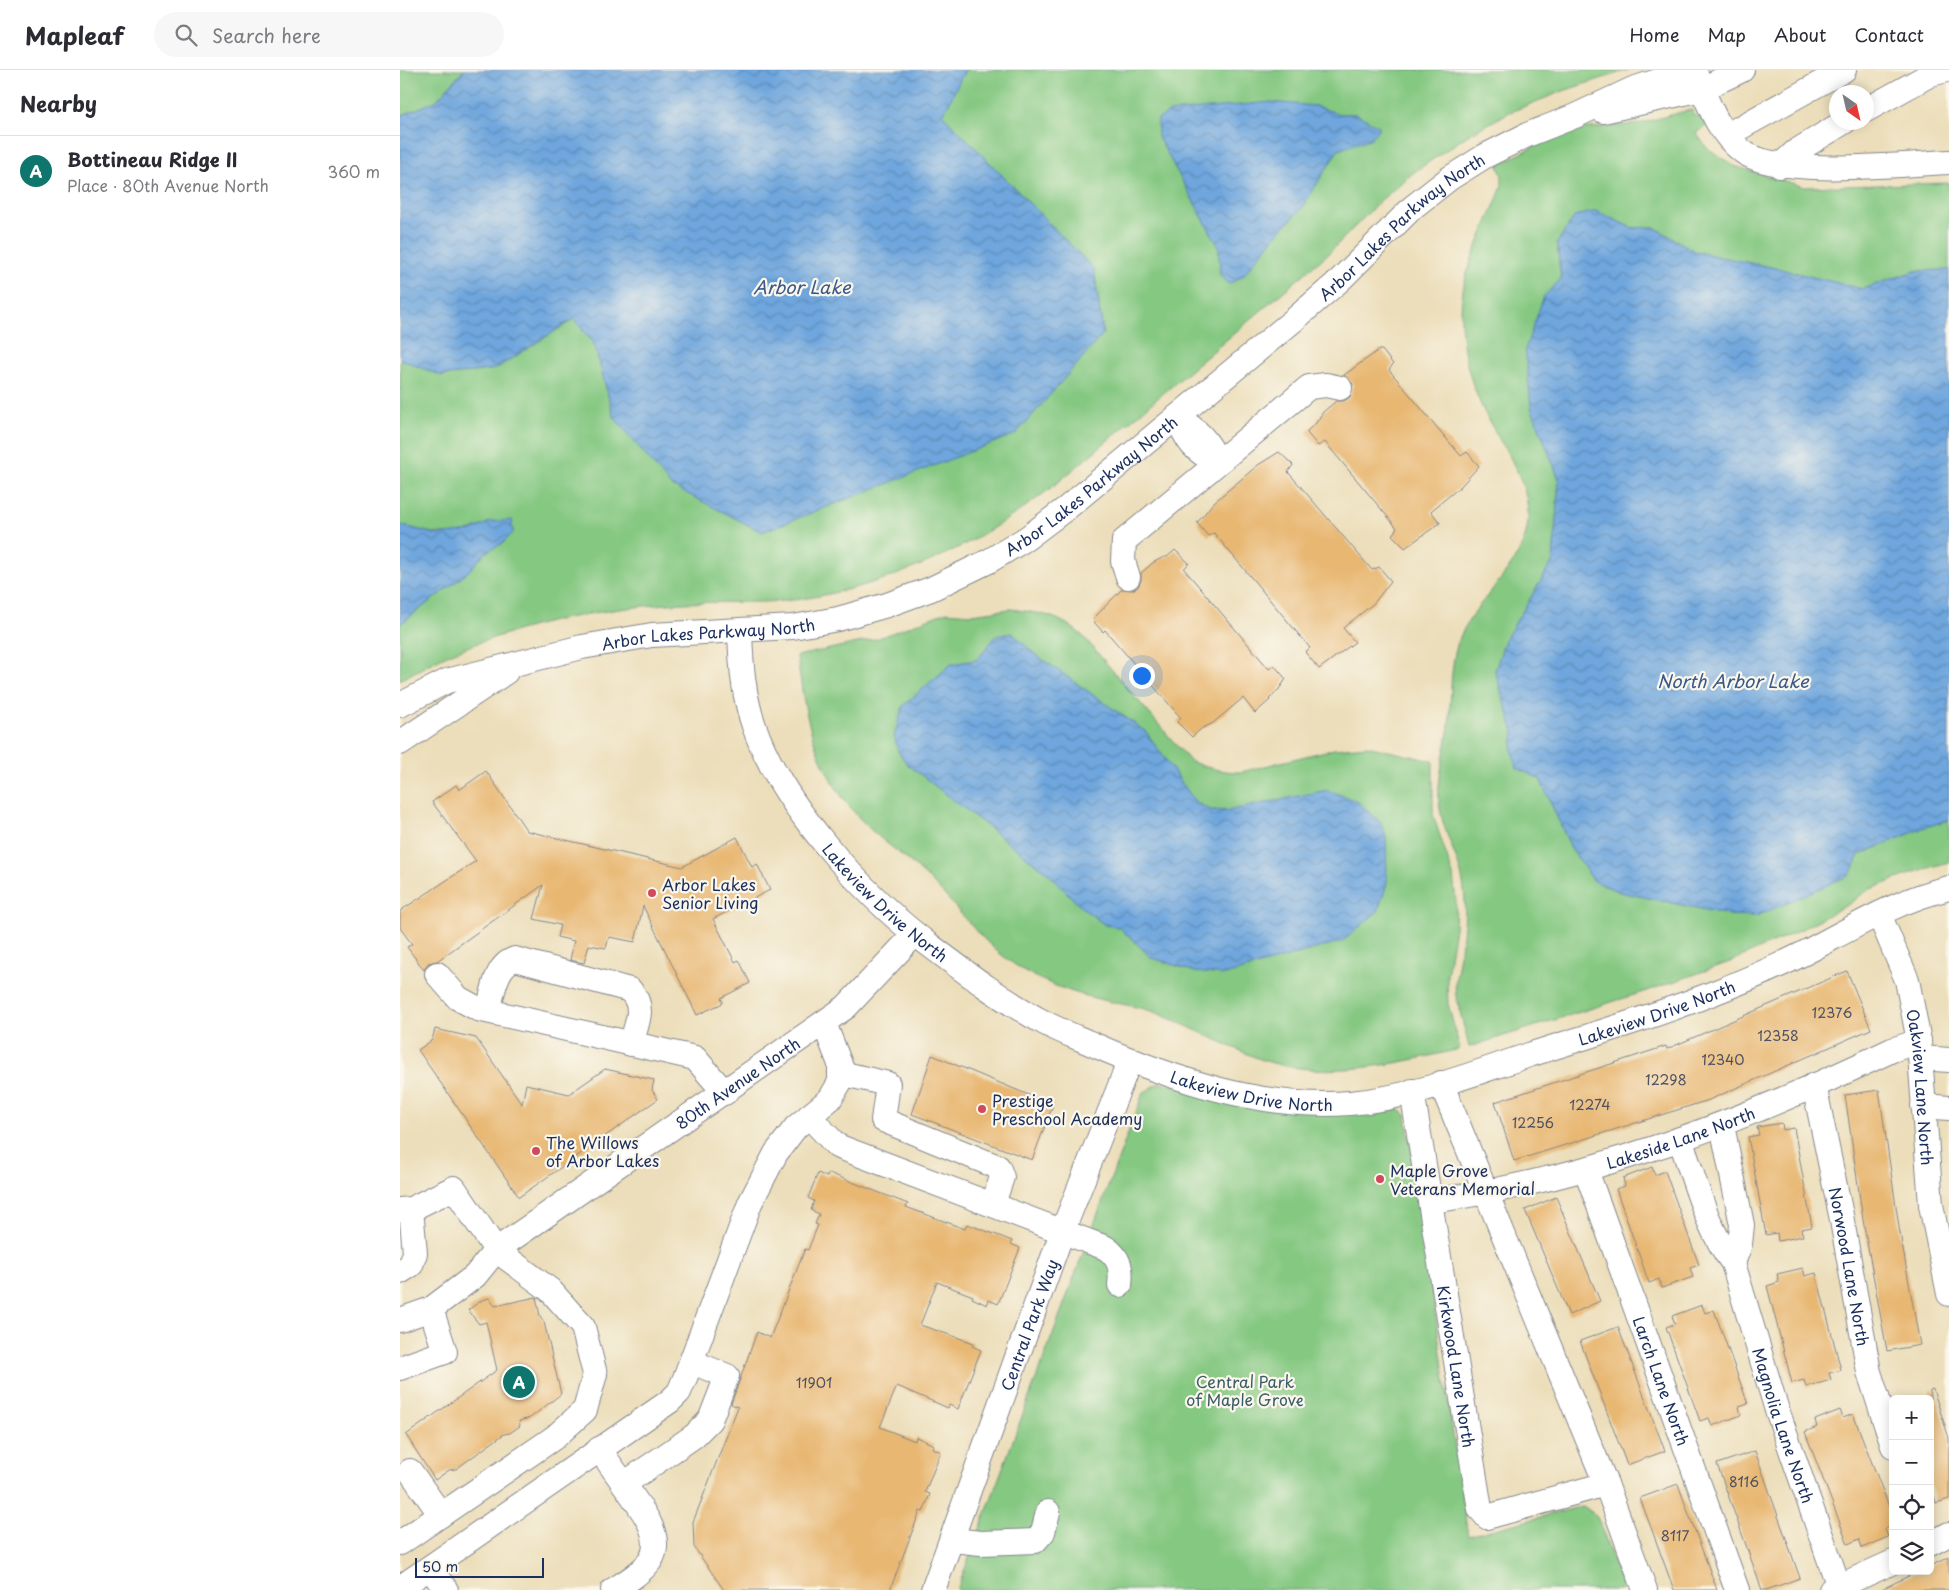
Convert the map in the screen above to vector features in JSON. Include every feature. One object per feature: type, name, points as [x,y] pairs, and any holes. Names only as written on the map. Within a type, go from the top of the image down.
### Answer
[{"type":"street","name":"Arbor Lakes Parkway North","points":[[400,705],[447,681],[582,646],[652,635],[793,627],[838,619],[887,605],[931,588],[989,561],[1027,538],[1068,507],[1295,319],[1340,280],[1413,206],[1450,178],[1510,143],[1575,116],[1640,105],[1696,76],[1742,70]]},
{"type":"street","points":[[1727,136],[1844,70]]},
{"type":"street","points":[[1874,106],[1931,74],[1946,71]]},
{"type":"street","points":[[1696,76],[1718,126],[1727,136],[1743,152],[1780,166],[1842,167],[1949,162]]},
{"type":"street","points":[[1780,166],[1795,152],[1831,130]]},
{"type":"street","points":[[1128,576],[1123,561],[1124,541],[1309,387],[1326,385],[1340,388]]},
{"type":"street","points":[[1177,417],[1186,438],[1195,449],[1200,454],[1217,462]]},
{"type":"street","name":"Lakeview Drive North","points":[[740,631],[744,691],[752,723],[770,763],[783,786],[834,852],[876,898],[915,934],[969,975],[1045,1023],[1130,1060],[1209,1086],[1279,1101],[1349,1103],[1412,1091],[1629,1024],[1726,988],[1808,951],[1879,914],[1926,893],[1949,888]]},
{"type":"street","name":"Arbor Lakes Parkway North","points":[[400,743],[518,664]]},
{"type":"street","name":"Oakview Lane North","points":[[1879,914],[1907,980],[1919,1050],[1930,1205],[1949,1294]]},
{"type":"street","name":"80th Avenue North","points":[[400,1320],[432,1309],[475,1276],[496,1250],[824,1023],[846,1006],[915,934]]},
{"type":"street","points":[[488,1012],[501,968],[515,959],[630,990],[638,998],[640,1007],[631,1044]]},
{"type":"street","points":[[438,974],[458,998],[478,1009],[695,1058],[724,1093]]},
{"type":"street","points":[[400,1588],[670,1400],[678,1392],[692,1362],[750,1203],[776,1153],[796,1127],[830,1099],[840,1082],[840,1064],[824,1023]]},
{"type":"street","name":"Lakeside Lane North","points":[[1431,1201],[1487,1194],[1586,1170],[1722,1124],[1814,1086],[1892,1050],[1919,1050]]},
{"type":"street","points":[[1919,1050],[1949,1060]]},
{"type":"street","name":"Central Park Way","points":[[933,1590],[1063,1230],[1130,1060]]},
{"type":"street","points":[[840,1073],[888,1084],[883,1120],[998,1167],[1002,1178],[993,1204]]},
{"type":"street","points":[[1441,1083],[1606,1484],[1645,1590]]},
{"type":"street","name":"Norwood Lane North","points":[[1814,1086],[1869,1372],[1891,1440]]},
{"type":"street","name":"Kirkwood Lane North","points":[[1412,1091],[1480,1509],[1487,1517],[1606,1484]]},
{"type":"street","points":[[1923,1106],[1949,1108]]},
{"type":"street","points":[[809,1116],[837,1146],[1092,1241],[1115,1255],[1122,1269],[1120,1285]]},
{"type":"street","points":[[1722,1124],[1742,1225],[1740,1244],[1733,1263]]},
{"type":"street","name":"Magnolia Lane North","points":[[1680,1139],[1714,1232],[1721,1248],[1733,1263],[1776,1407],[1835,1588]]},
{"type":"street","name":"Larch Lane North","points":[[1586,1170],[1736,1590]]},
{"type":"street","points":[[400,1272],[411,1265],[415,1253],[406,1210],[454,1188],[496,1250],[550,1290],[583,1327],[596,1374],[585,1410],[555,1437],[400,1543]]},
{"type":"street","points":[[400,1368],[445,1352],[432,1309]]},
{"type":"street","points":[[624,1484],[694,1436],[710,1420],[733,1379],[692,1362]]},
{"type":"street","points":[[599,1450],[652,1524],[655,1538],[651,1560],[638,1573],[613,1590]]},
{"type":"street","points":[[410,1471],[440,1515]]},
{"type":"street","points":[[952,1540],[981,1542],[1035,1541],[1042,1532],[1048,1512]]},
{"type":"street","points":[[1934,1542],[1949,1534]]},
{"type":"street","points":[[1835,1588],[1889,1564]]},
{"type":"street","points":[[430,1568],[446,1590]]},
{"type":"green space","points":[[400,70],[464,70],[436,101],[400,116]]},
{"type":"green space","points":[[965,70],[1628,70],[1563,91],[1508,113],[1468,135],[1413,173],[1381,200],[1329,253],[1061,480],[1005,521],[945,554],[882,580],[814,597],[759,602],[685,603],[641,606],[587,614],[534,626],[457,651],[400,680],[400,624],[466,574],[486,551],[503,543],[513,533],[490,522],[466,531],[445,534],[400,525],[400,359],[442,376],[495,369],[574,319],[594,344],[614,417],[1103,334],[1094,269],[942,115]],"holes":[[[1315,106],[1339,114],[1356,114],[1371,138],[1338,150],[1301,209],[1277,234],[1220,275],[1219,247],[1158,137]]]},
{"type":"green space","points":[[1693,110],[1693,115],[1703,119],[1706,126],[1696,133],[1707,148],[1734,166],[1805,187],[1949,183],[1949,270],[1915,271],[1862,289],[1780,269],[1696,252],[1654,227],[1632,228],[1596,211],[1557,243],[1561,280],[1544,296],[1531,407],[1559,479],[1553,561],[1505,640],[1495,671],[1514,732],[1512,750],[1540,779],[1572,850],[1594,881],[1620,892],[1730,915],[1757,916],[1859,855],[1925,827],[1949,820],[1949,862],[1918,871],[1868,890],[1849,904],[1792,934],[1730,962],[1653,989],[1469,1047],[1456,996],[1455,984],[1464,927],[1465,898],[1460,870],[1440,809],[1440,778],[1449,725],[1453,662],[1461,634],[1471,617],[1518,554],[1525,537],[1528,518],[1525,491],[1509,455],[1481,406],[1469,372],[1462,337],[1461,320],[1464,285],[1476,249],[1502,186],[1502,176],[1498,165],[1531,148],[1579,129],[1638,124]]},
{"type":"green space","points":[[1011,609],[1050,616],[1065,623],[1083,636],[1190,761],[1202,766],[1241,772],[1334,749],[1367,746],[1433,761],[1433,815],[1453,875],[1456,902],[1455,928],[1447,975],[1448,1004],[1460,1049],[1383,1065],[1356,1068],[1329,1070],[1277,1064],[1252,1056],[1154,1012],[1070,991],[1030,974],[999,953],[927,877],[871,830],[838,791],[826,771],[810,728],[797,656],[876,639],[946,612],[971,614]],"holes":[[[1012,633],[1036,655],[1146,732],[1196,803],[1210,810],[1227,811],[1152,958],[1119,927],[1105,925],[1081,907],[1049,874],[907,764],[898,751],[951,664],[977,660]]]},
{"type":"green space","name":"Central Park of Maple Grove","points":[[1159,1083],[1397,1108],[1406,1115],[1468,1536],[1583,1506],[1597,1516],[1624,1590],[957,1590],[1143,1093]]},
{"type":"water","name":"Arbor Lake","points":[[464,70],[965,70],[943,115],[1094,269],[1103,334],[1016,434],[762,532],[670,485],[614,417],[594,344],[574,319],[495,369],[442,376],[400,359],[400,116],[436,101]]},
{"type":"water","points":[[1271,102],[1315,106],[1339,114],[1356,114],[1380,127],[1371,138],[1338,150],[1301,209],[1277,234],[1242,277],[1229,284],[1220,275],[1219,247],[1158,137],[1158,119],[1170,112]]},
{"type":"water","name":"North Arbor Lake","points":[[1596,211],[1632,228],[1654,227],[1696,252],[1780,269],[1862,289],[1915,271],[1949,270],[1949,820],[1925,827],[1859,855],[1850,875],[1757,916],[1730,915],[1620,892],[1594,881],[1572,850],[1540,779],[1517,768],[1512,750],[1514,732],[1495,671],[1505,640],[1553,561],[1559,479],[1531,407],[1525,349],[1544,296],[1561,279],[1557,243],[1575,216]]},
{"type":"water","points":[[512,520],[513,533],[503,543],[486,552],[466,574],[400,624],[400,525],[438,535],[471,531],[490,522]]},
{"type":"water","points":[[1012,633],[1036,655],[1146,732],[1196,803],[1210,810],[1227,811],[1327,790],[1357,801],[1381,823],[1386,837],[1387,883],[1378,911],[1343,941],[1225,975],[1195,972],[1152,958],[1119,927],[1105,925],[1081,907],[1049,874],[907,764],[898,751],[894,736],[903,706],[951,664],[977,660],[996,636]]},
{"type":"building","points":[[1379,350],[1382,350],[1393,364],[1389,370],[1461,456],[1467,452],[1479,466],[1461,486],[1431,511],[1440,523],[1405,548],[1392,535],[1397,528],[1325,442],[1318,446],[1307,433],[1323,412],[1336,401],[1344,401],[1350,397],[1353,384],[1344,375]]},
{"type":"building","points":[[1279,452],[1293,465],[1288,472],[1372,570],[1379,567],[1391,581],[1374,603],[1343,628],[1355,642],[1319,669],[1305,652],[1310,648],[1214,533],[1208,536],[1197,523],[1213,503],[1258,465]]},
{"type":"building","points":[[1175,550],[1189,563],[1184,569],[1269,669],[1274,665],[1286,679],[1270,700],[1255,713],[1243,698],[1213,723],[1201,729],[1192,737],[1177,722],[1181,718],[1105,630],[1103,632],[1095,623],[1094,618],[1122,589],[1132,590],[1138,587],[1141,573],[1154,562],[1167,557]]},
{"type":"building","name":"Arbor Lakes Senior Living","points":[[486,771],[527,831],[682,867],[737,837],[752,867],[757,864],[770,890],[713,919],[735,962],[739,960],[750,983],[721,998],[723,1003],[697,1015],[643,906],[635,942],[609,937],[606,948],[589,945],[584,963],[570,960],[574,941],[557,937],[560,925],[534,919],[543,885],[437,961],[428,963],[424,970],[407,947],[412,944],[400,928],[400,911],[476,861],[432,802],[456,785],[459,790]]},
{"type":"building","points":[[1847,971],[1871,1029],[1709,1100],[1514,1161],[1495,1102],[1666,1046],[1667,1049]]},
{"type":"building","name":"The Willows of Arbor Lakes","points":[[435,1029],[476,1038],[522,1104],[526,1084],[569,1094],[605,1069],[654,1080],[652,1090],[658,1099],[519,1197],[418,1050],[432,1040]]},
{"type":"building","name":"Prestige Preschool Academy","points":[[932,1055],[1053,1105],[1032,1160],[912,1114]]},
{"type":"building","points":[[1879,1090],[1899,1227],[1920,1345],[1887,1351],[1863,1220],[1845,1095]]},
{"type":"building","points":[[1782,1123],[1783,1130],[1794,1128],[1812,1227],[1801,1229],[1803,1236],[1778,1241],[1777,1233],[1766,1235],[1748,1137],[1759,1135],[1757,1127]]},
{"type":"building","points":[[1652,1167],[1655,1175],[1665,1171],[1699,1265],[1690,1268],[1693,1277],[1662,1288],[1659,1279],[1649,1283],[1616,1189],[1625,1186],[1623,1178]]},
{"type":"building","points":[[818,1173],[827,1177],[829,1173],[908,1204],[906,1207],[965,1229],[967,1224],[997,1235],[1012,1241],[1011,1244],[1020,1248],[998,1304],[989,1300],[987,1305],[972,1298],[973,1296],[937,1282],[920,1325],[974,1343],[972,1346],[981,1350],[958,1409],[949,1405],[948,1408],[897,1386],[880,1427],[915,1441],[916,1437],[934,1445],[932,1448],[941,1452],[925,1492],[930,1494],[923,1512],[920,1511],[890,1590],[724,1590],[694,1547],[693,1522],[738,1407],[731,1404],[757,1332],[770,1338],[805,1249],[808,1250],[818,1225],[815,1224],[819,1214],[811,1210],[814,1201],[808,1198]]},
{"type":"building","points":[[1556,1197],[1600,1301],[1569,1315],[1525,1210]]},
{"type":"building","points":[[1803,1268],[1805,1276],[1816,1273],[1841,1370],[1829,1373],[1831,1380],[1806,1387],[1804,1380],[1792,1383],[1767,1286],[1779,1282],[1777,1274]]},
{"type":"building","points":[[536,1297],[540,1316],[544,1322],[561,1394],[530,1418],[519,1421],[520,1426],[510,1433],[504,1434],[456,1469],[449,1470],[435,1480],[406,1435],[497,1370],[486,1322],[479,1324],[468,1310],[482,1300],[489,1298],[495,1306]]},
{"type":"building","points":[[1702,1305],[1705,1313],[1714,1310],[1748,1404],[1739,1407],[1741,1415],[1712,1426],[1709,1418],[1700,1421],[1666,1327],[1675,1324],[1672,1316]]},
{"type":"building","points":[[1618,1327],[1665,1451],[1627,1465],[1580,1341]]},
{"type":"building","points":[[1933,1389],[1949,1438],[1949,1499],[1936,1503],[1934,1497],[1934,1395],[1930,1395],[1930,1390]]},
{"type":"building","points":[[1840,1410],[1843,1418],[1853,1414],[1889,1507],[1889,1528],[1885,1529],[1888,1537],[1862,1548],[1859,1539],[1848,1544],[1805,1432],[1817,1427],[1815,1420]]},
{"type":"building","points":[[1755,1451],[1800,1578],[1766,1590],[1762,1590],[1717,1464]]},
{"type":"building","points":[[1678,1484],[1717,1590],[1674,1590],[1640,1498]]},
{"type":"building","points":[[1949,1557],[1949,1590],[1880,1590],[1911,1575],[1934,1575],[1934,1564]]},
{"type":"place","name":"Arbor Lakes Senior Living","points":[[652,893]]},
{"type":"place","name":"Prestige Preschool Academy","points":[[982,1109]]},
{"type":"place","name":"The Willows of Arbor Lakes","points":[[536,1151]]},
{"type":"place","name":"Maple Grove Veterans Memorial","points":[[1380,1179]]},
{"type":"place","name":"Bottineau Ridge II","points":[[519,1382]]}]
